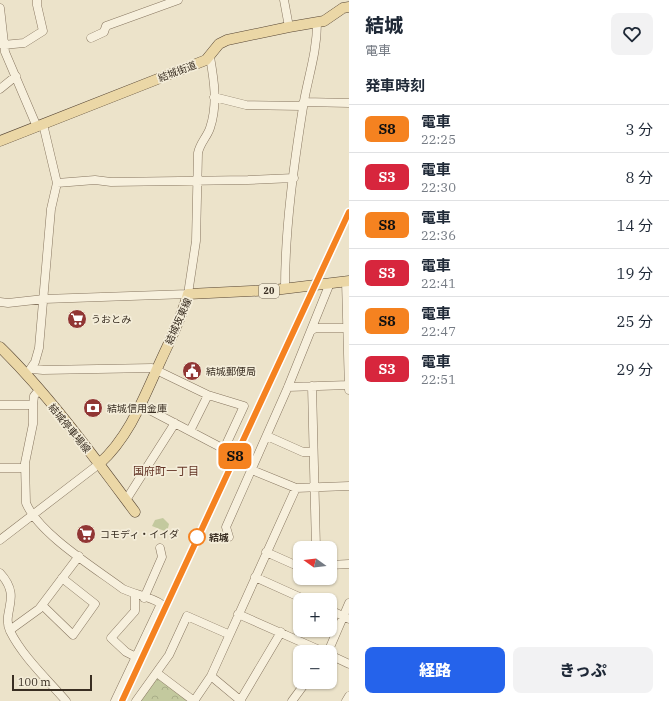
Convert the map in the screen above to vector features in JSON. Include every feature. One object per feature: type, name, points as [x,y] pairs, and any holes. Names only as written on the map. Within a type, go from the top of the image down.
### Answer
[{"type":"main road","name":"結城街道","points":[[0,141],[206,60],[221,43],[288,26],[317,23],[329,19],[343,8],[349,7]]},
{"type":"main road","name":"結城坂東線","points":[[99,464],[120,443],[140,406],[183,312],[188,294],[285,289],[348,281]]},
{"type":"main road","name":"結城停車場線","points":[[0,347],[29,372],[38,390],[99,464],[135,512]]},
{"type":"street","points":[[3,50],[24,43],[43,31],[37,0]]},
{"type":"street","points":[[152,0],[152,9]]},
{"type":"street","points":[[90,38],[104,32],[106,26],[178,0]]},
{"type":"street","points":[[284,0],[288,26]]},
{"type":"street","points":[[0,8],[3,50],[11,69],[16,76],[40,125],[57,183],[51,209],[39,348],[29,372]]},
{"type":"street","points":[[285,289],[287,244],[294,178],[304,102],[316,52],[317,23]]},
{"type":"street","points":[[0,302],[8,303],[44,299],[188,294],[196,241],[198,153],[200,143],[210,130],[214,97],[215,85],[210,57]]},
{"type":"street","points":[[0,89],[16,76]]},
{"type":"street","points":[[214,97],[246,105],[261,106],[301,106],[304,102],[349,103]]},
{"type":"street","points":[[57,183],[95,180],[111,182],[294,178]]},
{"type":"street","points":[[348,281],[347,328],[349,390]]},
{"type":"street","points":[[229,537],[226,527],[288,387],[330,283]]},
{"type":"street","points":[[311,331],[315,328],[347,328]]},
{"type":"street","points":[[29,372],[44,370],[152,368],[157,369],[208,395],[244,406],[224,449],[140,406]]},
{"type":"street","points":[[288,387],[349,385]]},
{"type":"street","points":[[312,386],[313,488],[316,541]]},
{"type":"street","points":[[38,390],[34,396],[33,424],[25,468],[26,503],[33,515],[57,539],[123,589],[162,604],[115,701]]},
{"type":"street","points":[[190,432],[208,395]]},
{"type":"street","points":[[0,405],[33,405]]},
{"type":"street","points":[[126,500],[175,423]]},
{"type":"street","points":[[267,436],[303,452],[313,452]]},
{"type":"street","points":[[0,540],[99,464]]},
{"type":"street","points":[[0,468],[25,468]]},
{"type":"street","points":[[252,470],[296,488],[349,486]]},
{"type":"street","points":[[157,673],[194,701],[211,676],[228,634],[296,488]]},
{"type":"street","points":[[144,598],[162,557],[160,548]]},
{"type":"street","points":[[266,552],[293,564]]},
{"type":"street","points":[[10,630],[39,609],[79,556]]},
{"type":"street","points":[[337,565],[349,564]]},
{"type":"street","points":[[0,573],[6,579],[11,591],[8,619],[10,630],[26,654],[66,701]]},
{"type":"street","points":[[255,577],[293,594]]},
{"type":"street","points":[[42,605],[73,635],[95,604],[62,578]]},
{"type":"street","points":[[134,594],[135,611],[111,638],[126,652],[136,657]]},
{"type":"street","points":[[332,645],[346,618],[349,603]]},
{"type":"street","points":[[238,614],[309,645]]},
{"type":"street","points":[[337,614],[346,618]]},
{"type":"street","points":[[136,701],[169,655],[187,616],[228,634]]},
{"type":"street","points":[[211,676],[240,701],[281,632]]},
{"type":"street","points":[[337,658],[349,664]]},
{"type":"street","points":[[292,701],[301,689]]},
{"type":"street","points":[[346,701],[349,696]]},
{"type":"green space","points":[[163,518],[169,524],[167,532],[152,526],[155,520]]},
{"type":"green space","points":[[157,673],[192,701],[136,701]]},
{"type":"railway","points":[[122,701],[349,212]]},
{"type":"train","name":"S8","points":[[122,701],[307,299],[324,267],[349,212]]},
{"type":"place","name":"うおとみ","points":[[77,319]]},
{"type":"place","name":"結城郵便局","points":[[192,371]]},
{"type":"place","name":"結城信用金庫","points":[[93,408]]},
{"type":"place","name":"コモディ・イイダ","points":[[86,534]]},
{"type":"place","name":"結城","points":[[197,537]]},
{"type":"district","name":"国府町一丁目","points":[[166,471]]}]
